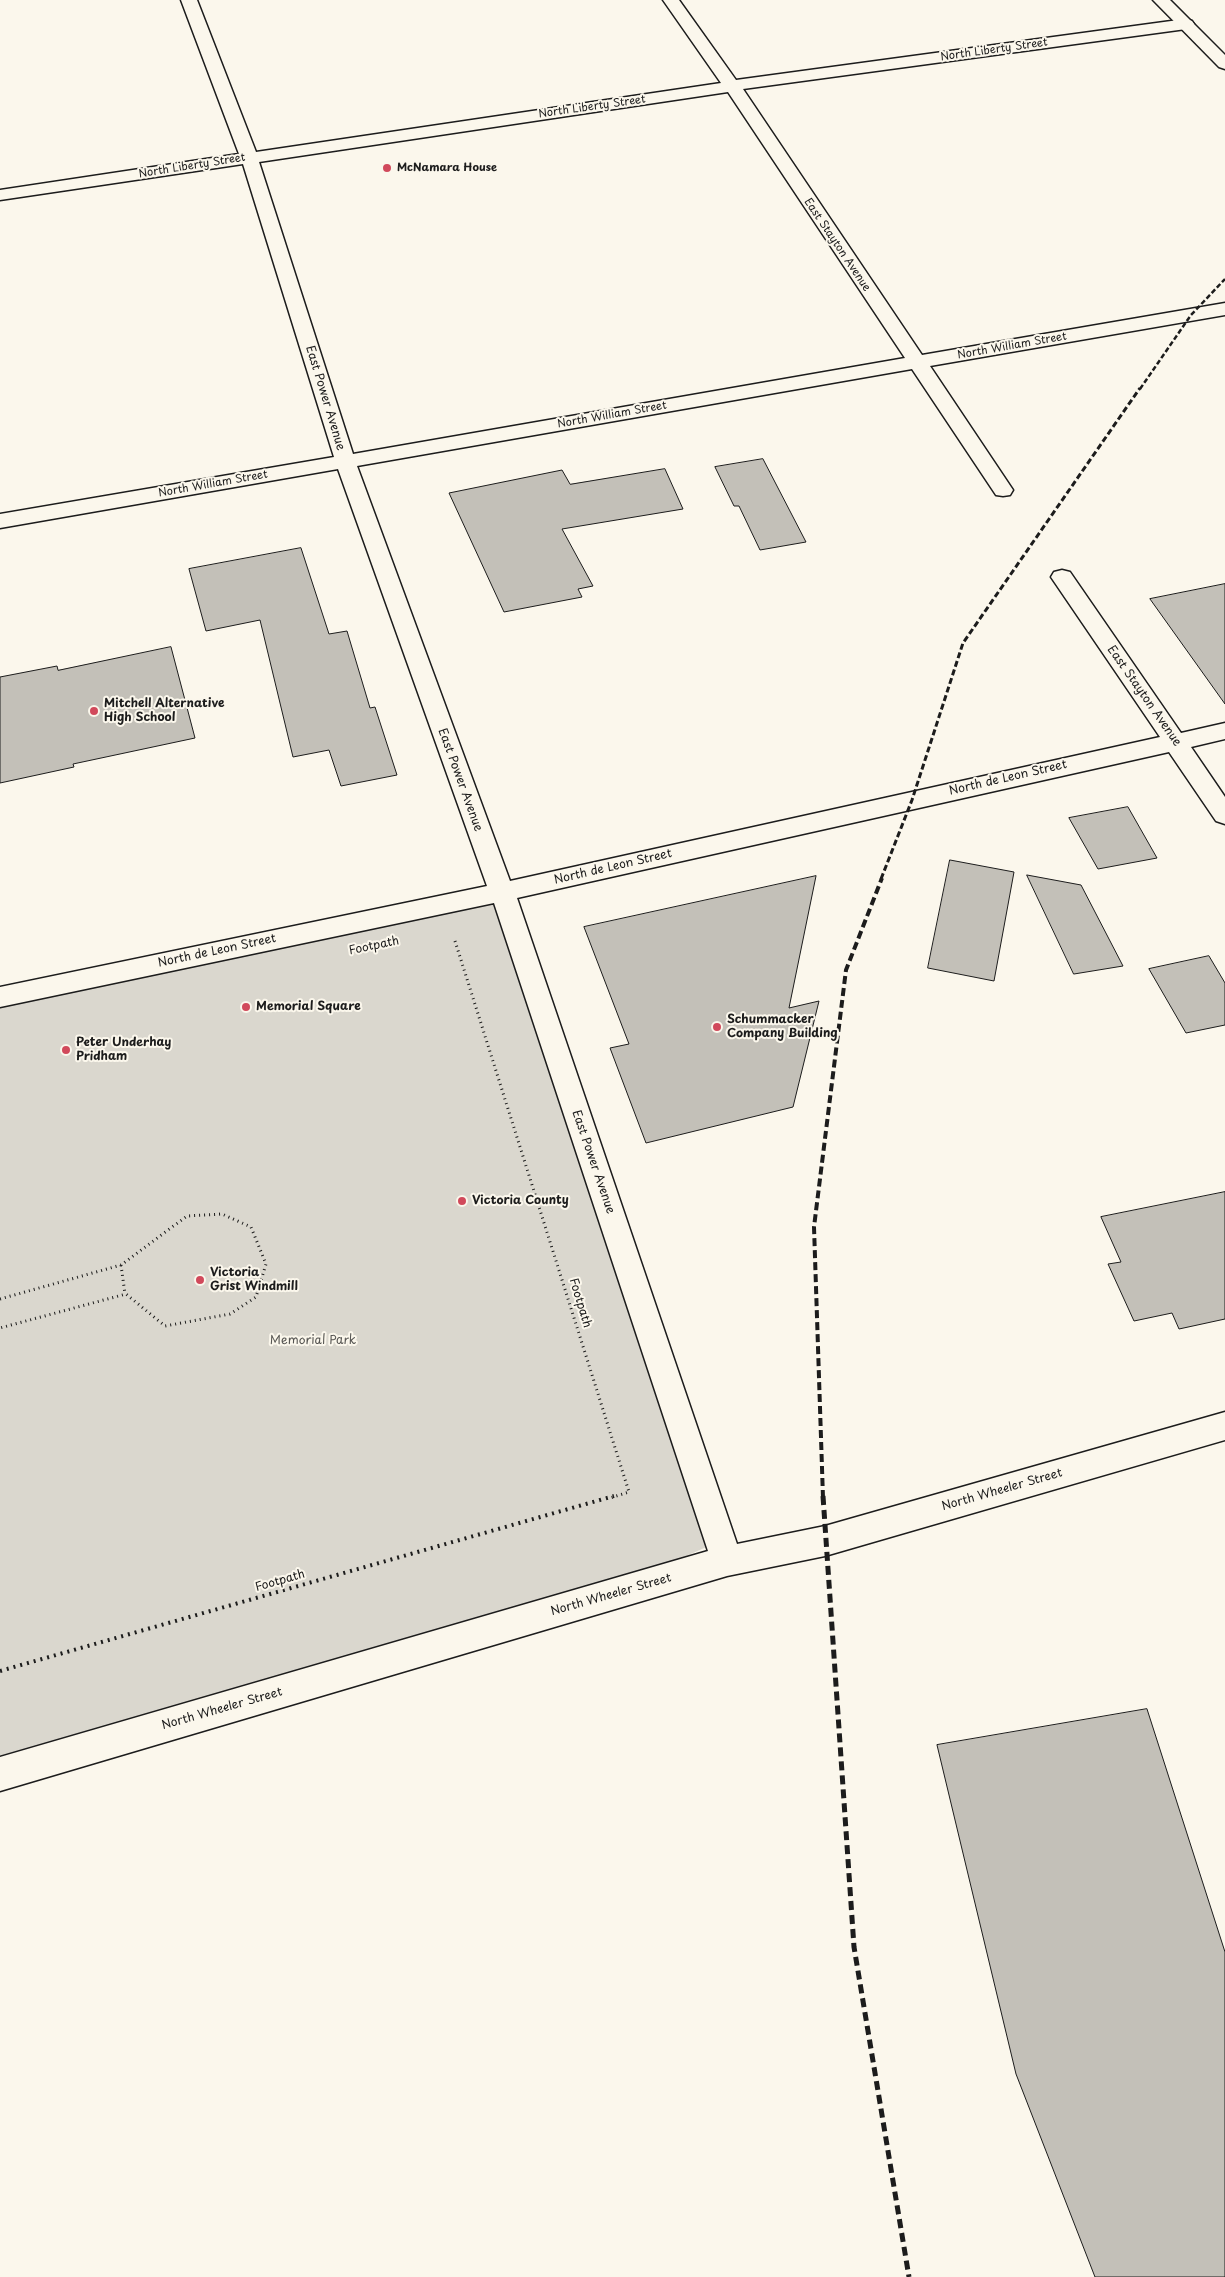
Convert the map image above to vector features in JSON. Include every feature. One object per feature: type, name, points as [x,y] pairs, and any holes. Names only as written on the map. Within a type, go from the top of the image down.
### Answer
[{"type":"street","name":"East Power Avenue","points":[[189,0],[249,157],[345,461],[501,892],[727,1562]]},
{"type":"street","name":"East Stayton Avenue","points":[[671,0],[732,86],[915,362],[1003,490]]},
{"type":"street","points":[[1161,0],[1225,64]]},
{"type":"street","name":"North Liberty Street","points":[[0,195],[732,86],[1186,24]]},
{"type":"street","name":"North William Street","points":[[0,521],[1225,309]]},
{"type":"street","name":"East Stayton Avenue","points":[[1062,577],[1225,815]]},
{"type":"street","name":"North de Leon Street","points":[[0,997],[501,892],[1225,731]]},
{"type":"street","name":"North Wheeler Street","points":[[0,1774],[727,1562],[825,1542],[1225,1426]]},
{"type":"path","name":"Footpath","points":[[0,1671],[629,1492],[455,939],[445,941]]},
{"type":"path","points":[[0,1299],[120,1265],[187,1216],[222,1214],[251,1227],[266,1264],[256,1297],[230,1314],[165,1326],[126,1294],[120,1265]]},
{"type":"path","points":[[0,1328],[126,1294]]},
{"type":"green space","name":"Memorial Park","points":[[495,901],[711,1545],[659,1568],[0,1756],[0,1005]]},
{"type":"building","points":[[763,459],[806,542],[760,550],[739,506],[734,506],[715,467]]},
{"type":"building","points":[[665,469],[683,509],[562,529],[593,586],[578,589],[582,597],[504,612],[449,493],[562,470],[570,484]]},
{"type":"building","points":[[301,548],[329,634],[347,631],[370,708],[375,707],[397,775],[341,786],[329,750],[293,757],[260,620],[206,631],[189,569]]},
{"type":"building","points":[[1225,584],[1225,704],[1150,599]]},
{"type":"building","name":"Mitchell Alternative High School","points":[[171,647],[195,738],[73,764],[74,767],[0,783],[0,677],[57,666],[58,670]]},
{"type":"building","points":[[1128,807],[1157,858],[1098,869],[1069,818]]},
{"type":"building","points":[[950,860],[1014,872],[994,981],[928,968]]},
{"type":"building","points":[[1027,875],[1081,885],[1123,966],[1074,974]]},
{"type":"building","name":"Schummacker Company Building","points":[[816,876],[789,1008],[819,1001],[793,1107],[646,1143],[610,1048],[629,1044],[584,927]]},
{"type":"building","points":[[1209,956],[1225,983],[1225,1025],[1186,1033],[1149,969]]},
{"type":"building","points":[[1225,1192],[1225,1319],[1179,1329],[1172,1313],[1134,1321],[1108,1264],[1121,1262],[1101,1217]]},
{"type":"building","points":[[1147,1709],[1225,1952],[1225,2277],[1095,2277],[1016,2074],[937,1745]]},
{"type":"railway","points":[[1140,389],[1191,315],[1225,279]]},
{"type":"railway","points":[[881,879],[912,800],[963,643],[1140,388]]},
{"type":"railway","points":[[823,1498],[814,1227],[846,970],[882,878]]},
{"type":"railway","points":[[823,1496],[854,1947],[909,2277]]},
{"type":"place","name":"McNamara House","points":[[387,168]]},
{"type":"place","name":"Mitchell Alternative High School","points":[[94,711]]},
{"type":"place","name":"Memorial Square","points":[[246,1007]]},
{"type":"place","name":"Schummacker Company Building","points":[[717,1027]]},
{"type":"place","name":"Peter Underhay Pridham","points":[[66,1050]]},
{"type":"place","name":"Victoria County","points":[[462,1201]]},
{"type":"place","name":"Victoria Grist Windmill","points":[[200,1280]]}]
